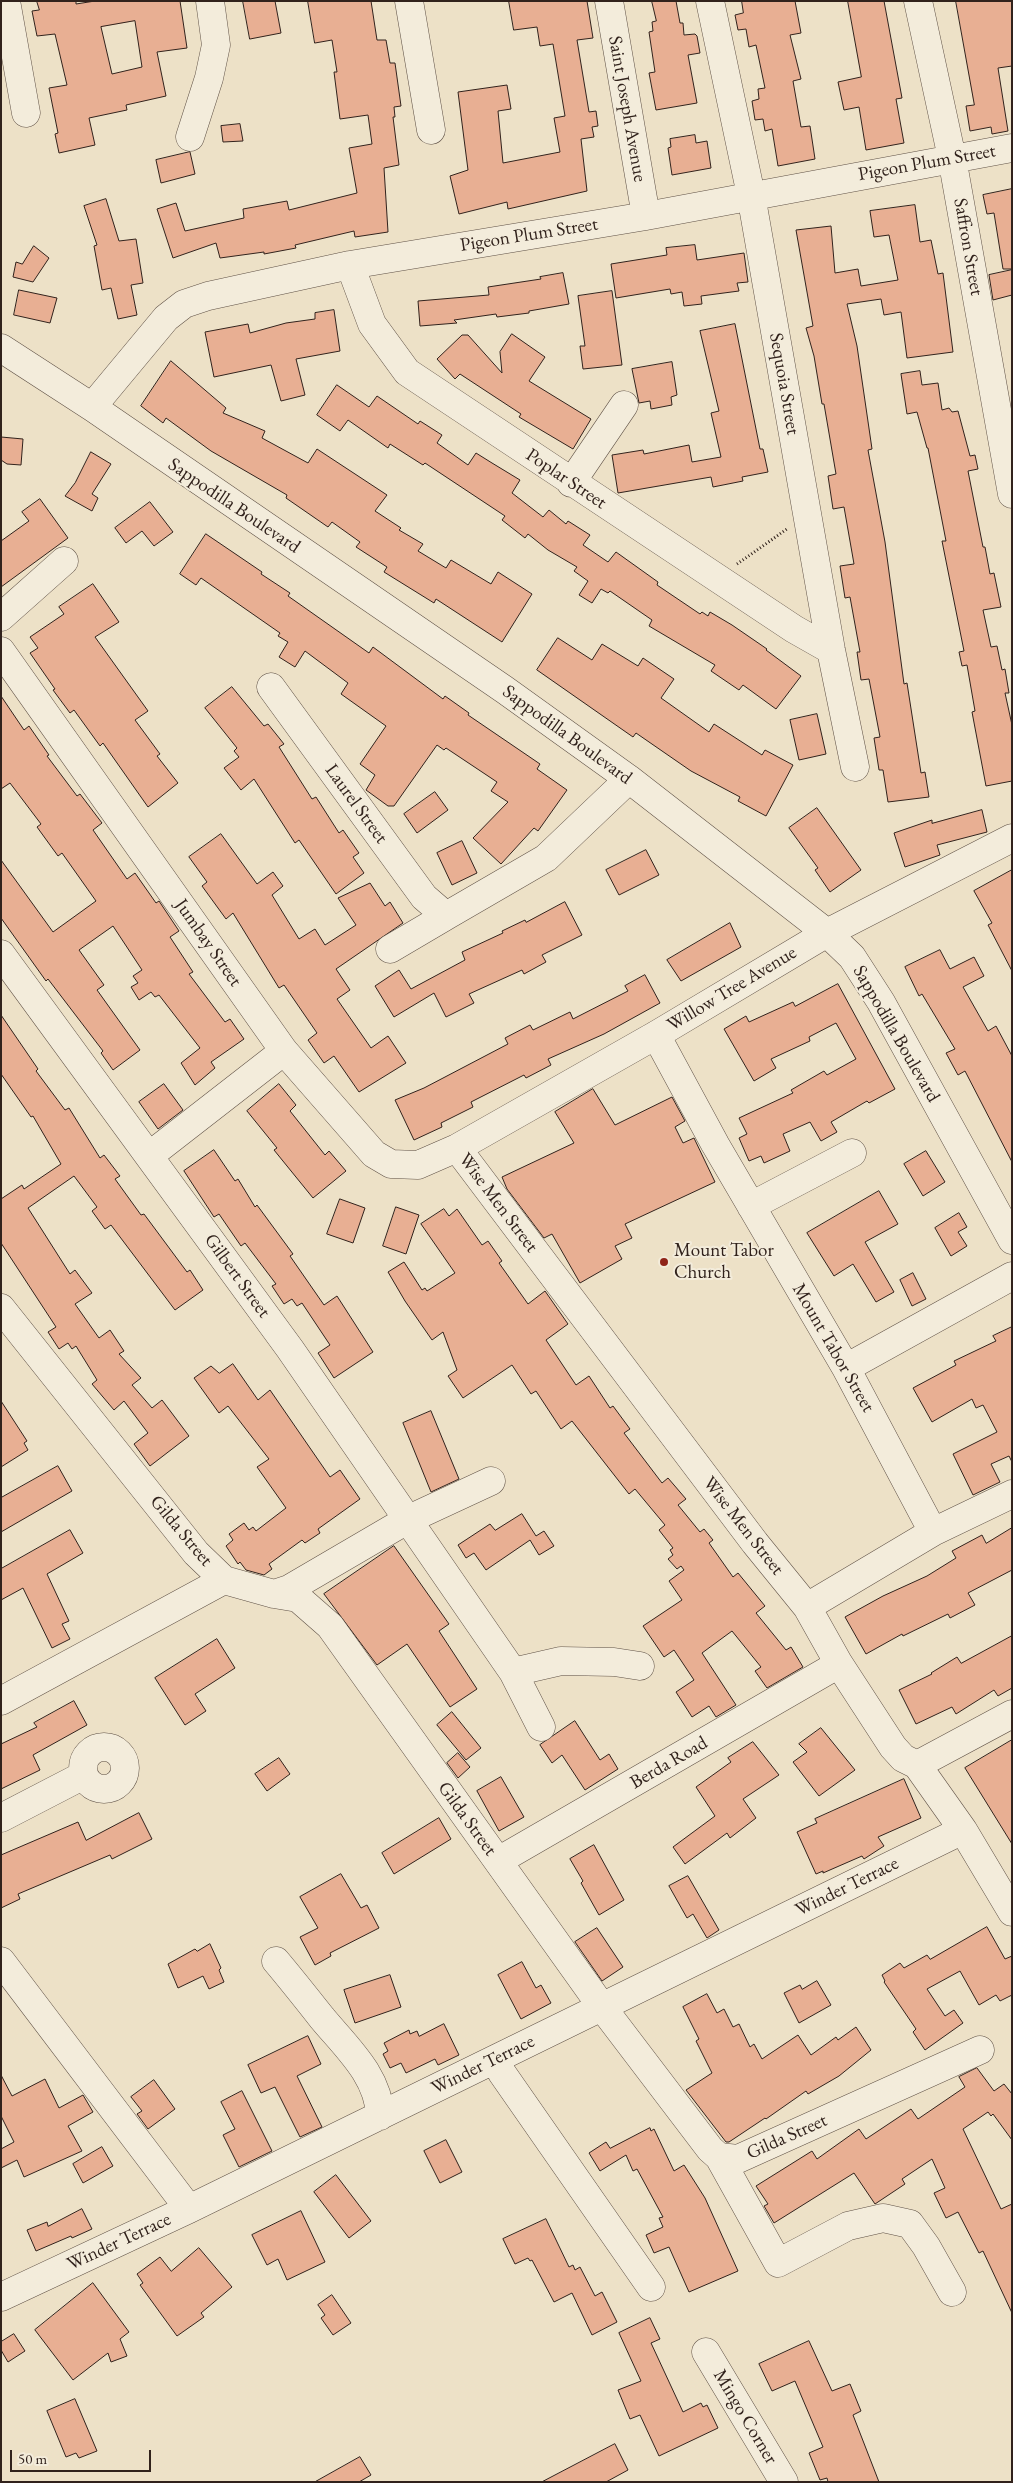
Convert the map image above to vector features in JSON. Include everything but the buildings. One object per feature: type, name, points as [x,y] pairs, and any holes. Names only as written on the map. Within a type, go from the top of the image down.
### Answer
[{"type":"street","points":[[6,1],[26,112]]},
{"type":"street","points":[[190,138],[209,78],[216,45],[210,1]]},
{"type":"street","points":[[409,1],[431,130]]},
{"type":"street","name":"Saint Joseph Avenue","points":[[609,1],[646,216]]},
{"type":"street","name":"Sequoia Street","points":[[710,1],[751,195],[831,650],[855,767]]},
{"type":"street","name":"Saffron Street","points":[[918,1],[952,158],[1012,494]]},
{"type":"street","name":"Pigeon Plum Street","points":[[92,407],[166,318],[184,304],[208,296],[350,265],[646,216],[1012,148]]},
{"type":"street","name":"Poplar Street","points":[[350,265],[372,324],[407,372],[794,630],[831,650]]},
{"type":"street","name":"Sappodilla Boulevard","points":[[1,348],[92,407],[505,690],[629,779],[827,933],[852,957],[881,1002],[1012,1240]]},
{"type":"street","points":[[571,483],[624,405]]},
{"type":"street","points":[[1,617],[64,561]]},
{"type":"street","name":"Jumbay Street","points":[[1,651],[284,1051],[374,1154],[391,1164],[418,1165],[457,1148]]},
{"type":"street","name":"Laurel Street","points":[[271,687],[424,897],[446,916]]},
{"type":"street","points":[[390,949],[546,858],[629,779]]},
{"type":"street","name":"Willow Tree Avenue","points":[[457,1148],[656,1035],[827,933],[1012,838]]},
{"type":"street","name":"Gilbert Street","points":[[1,954],[10,983],[149,1156],[290,1349],[513,1672],[541,1727]]},
{"type":"street","name":"Mount Tabor Street","points":[[656,1035],[715,1144],[846,1368],[933,1532]]},
{"type":"street","points":[[149,1156],[284,1051]]},
{"type":"street","name":"Wise Men Street","points":[[457,1148],[755,1543],[807,1607],[839,1664],[893,1747],[903,1758],[917,1765],[963,1830],[1012,1912]]},
{"type":"street","points":[[751,1206],[852,1153]]},
{"type":"street","points":[[846,1368],[1012,1276]]},
{"type":"street","name":"Gilda Street","points":[[1,1308],[196,1553],[224,1580],[274,1594],[298,1598],[330,1626],[602,2006],[718,2157],[738,2159],[980,2050]]},
{"type":"street","points":[[274,1594],[289,1590],[408,1520],[491,1481]]},
{"type":"street","points":[[807,1607],[933,1532],[1012,1494]]},
{"type":"street","points":[[1,1701],[224,1580]]},
{"type":"street","points":[[513,1672],[561,1661],[614,1662],[640,1666]]},
{"type":"street","name":"Berda Road","points":[[498,1861],[839,1664]]},
{"type":"street","points":[[917,1765],[1012,1714]]},
{"type":"street","points":[[1,1818],[84,1775]]},
{"type":"street","name":"Winder Terrace","points":[[1,2297],[189,2209],[963,1830]]},
{"type":"street","points":[[276,1960],[324,2020],[355,2054],[380,2099],[380,2116]]},
{"type":"street","points":[[1,1961],[189,2209]]},
{"type":"street","points":[[496,2059],[502,2074],[650,2287]]},
{"type":"street","points":[[718,2157],[778,2263],[848,2226],[883,2218],[910,2224],[926,2246],[952,2292]]},
{"type":"street","name":"Mingo Corner","points":[[706,2352],[784,2482]]},
{"type":"path","points":[[716,578],[790,527]]},
{"type":"place","name":"Mount Tabor Church","points":[[664,1262]]}]
